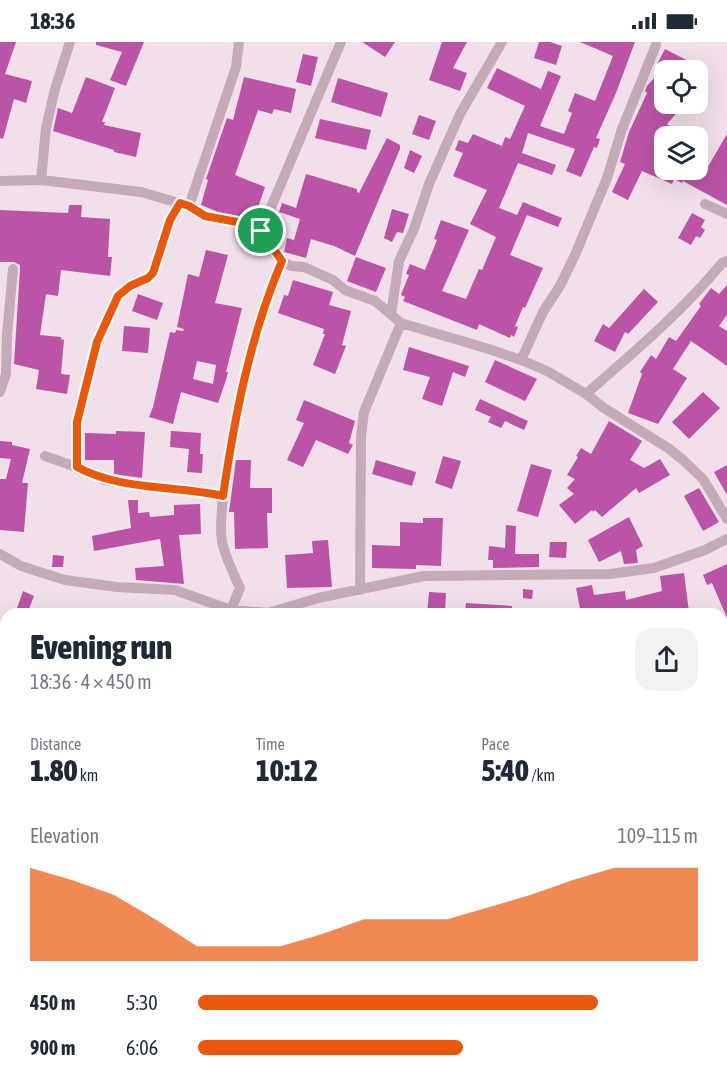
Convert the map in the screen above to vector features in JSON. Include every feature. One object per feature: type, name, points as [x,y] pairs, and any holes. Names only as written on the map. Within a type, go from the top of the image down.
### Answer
[{"type":"street","points":[[40,180],[46,128],[55,88],[70,42]]},
{"type":"street","points":[[77,467],[77,422],[97,342],[118,296],[153,273],[170,220],[184,205],[236,67],[239,42]]},
{"type":"street","points":[[261,231],[341,42]]},
{"type":"street","points":[[391,314],[399,261],[414,229],[429,184],[460,114],[502,42]]},
{"type":"street","points":[[521,360],[543,312],[561,284],[575,255],[607,178],[622,129],[656,45]]},
{"type":"street","points":[[0,181],[40,180],[141,192],[184,205],[205,216],[248,224],[261,231],[282,261],[291,266],[304,267],[333,280],[345,290],[375,300],[401,323],[521,360],[547,371],[586,393],[604,408],[682,459],[703,478],[727,519]]},
{"type":"street","points":[[705,204],[727,214]]},
{"type":"street","points":[[586,393],[702,288],[725,262],[727,252]]},
{"type":"street","points":[[232,608],[240,588],[222,544],[223,496],[235,415],[266,299],[282,261]]},
{"type":"street","points":[[0,392],[6,374],[13,269]]},
{"type":"street","points":[[360,590],[361,436],[364,412],[401,323]]},
{"type":"street","points":[[45,456],[105,480],[168,489],[202,491],[223,496]]},
{"type":"street","points":[[286,608],[318,598],[438,574],[456,576],[609,574],[654,568],[705,550],[727,539]]},
{"type":"street","points":[[0,554],[21,566],[65,580],[117,587],[175,590],[209,600],[224,608]]},
{"type":"building","points":[[0,42],[16,42],[5,74],[32,81],[26,103],[14,99],[3,139],[0,138]]},
{"type":"building","points":[[96,42],[144,42],[126,86],[110,80],[122,52],[96,45]]},
{"type":"building","points":[[362,42],[395,42],[385,57]]},
{"type":"building","points":[[442,42],[467,42],[453,68],[467,73],[460,91],[429,80]]},
{"type":"building","points":[[539,42],[550,42],[562,46],[556,65],[534,58]]},
{"type":"building","points":[[580,42],[635,42],[596,138],[600,139],[597,148],[594,147],[581,177],[566,171],[575,149],[528,133],[522,153],[556,165],[552,175],[518,163],[499,208],[517,215],[523,202],[562,218],[558,227],[527,215],[510,255],[543,268],[515,326],[518,327],[514,337],[511,335],[510,338],[479,324],[477,330],[403,301],[405,297],[401,295],[409,275],[406,274],[410,264],[425,270],[437,240],[434,239],[441,220],[469,230],[442,291],[466,299],[496,237],[470,224],[487,190],[453,176],[463,153],[455,150],[459,140],[468,143],[473,134],[502,146],[505,137],[510,139],[525,106],[487,88],[497,68],[541,89],[548,71],[561,76],[540,126],[564,134],[572,113],[568,111],[575,93],[595,101],[613,56]]},
{"type":"building","points":[[665,49],[686,60],[659,60]]},
{"type":"building","points":[[303,54],[318,57],[311,86],[296,82]]},
{"type":"building","points":[[86,77],[115,88],[102,122],[105,122],[104,125],[141,133],[136,157],[114,152],[114,150],[53,131],[58,108],[72,113]]},
{"type":"building","points":[[244,77],[296,89],[291,113],[274,109],[272,114],[258,110],[235,175],[265,187],[254,219],[218,212],[201,205],[208,180],[206,179],[227,118],[233,120]]},
{"type":"building","points":[[338,78],[388,93],[381,117],[331,102]]},
{"type":"building","points":[[654,78],[654,114],[676,114],[667,124],[670,126],[654,126],[654,176],[642,171],[628,200],[612,192],[625,164],[620,162],[629,132],[647,93],[645,91]]},
{"type":"building","points":[[419,115],[436,121],[429,140],[412,134]]},
{"type":"building","points":[[320,119],[371,130],[366,150],[315,138]]},
{"type":"building","points":[[727,134],[727,205],[683,181],[682,183],[676,180],[708,180],[708,167]]},
{"type":"building","points":[[387,138],[400,145],[400,149],[355,256],[311,239],[306,258],[284,252],[287,238],[294,240],[300,219],[279,212],[282,203],[296,208],[306,174],[357,189],[359,193]]},
{"type":"building","points":[[410,150],[422,156],[414,173],[404,168]]},
{"type":"building","points":[[69,205],[82,205],[81,217],[110,219],[108,257],[112,257],[110,276],[61,270],[58,296],[46,294],[40,335],[61,337],[64,340],[61,374],[70,375],[67,394],[36,389],[39,370],[14,364],[20,265],[14,262],[0,262],[0,210],[68,213]]},
{"type":"building","points":[[392,209],[409,214],[403,233],[397,232],[392,242],[384,238]]},
{"type":"building","points":[[692,213],[705,220],[701,227],[705,230],[700,238],[696,236],[691,245],[678,238]]},
{"type":"building","points":[[206,250],[228,255],[215,303],[242,308],[226,380],[218,403],[181,392],[173,424],[149,417],[170,332],[175,333],[176,330],[183,331],[184,329],[177,327],[188,274],[199,277]],"holes":[[[197,361],[216,365],[213,384],[193,379]]]},
{"type":"building","points":[[356,257],[386,268],[376,292],[347,281]]},
{"type":"building","points":[[293,280],[333,292],[329,305],[351,311],[342,345],[346,346],[335,374],[313,365],[325,334],[323,334],[324,329],[278,313],[284,295],[288,296]]},
{"type":"building","points":[[727,285],[727,315],[719,326],[727,331],[727,366],[691,341],[673,369],[687,378],[658,424],[628,413],[642,374],[640,372],[651,355],[656,359],[669,337],[676,341],[711,288],[719,294]]},
{"type":"building","points":[[644,289],[658,302],[628,334],[625,332],[615,352],[594,341],[603,324],[609,328]]},
{"type":"building","points":[[138,294],[163,303],[157,320],[132,311]]},
{"type":"building","points":[[124,326],[150,328],[148,353],[122,351]]},
{"type":"building","points":[[409,347],[469,366],[465,377],[453,372],[442,406],[422,399],[430,377],[403,370]]},
{"type":"building","points":[[495,360],[537,379],[525,401],[485,382]]},
{"type":"building","points":[[703,392],[720,408],[689,439],[672,422]]},
{"type":"building","points":[[480,399],[528,421],[524,430],[505,421],[501,428],[488,422],[491,417],[475,410]]},
{"type":"building","points":[[304,400],[355,421],[349,443],[353,445],[348,454],[316,440],[303,467],[287,460],[304,423],[296,420]]},
{"type":"building","points":[[609,421],[642,441],[630,460],[644,468],[660,459],[670,475],[639,493],[636,488],[602,517],[592,510],[575,524],[559,505],[574,494],[567,488],[575,479],[567,475],[581,448],[591,454]]},
{"type":"building","points":[[116,431],[145,432],[142,478],[114,474],[114,460],[85,460],[85,433],[116,434]]},
{"type":"building","points":[[171,431],[201,433],[202,473],[187,472],[189,449],[170,447]]},
{"type":"building","points":[[0,441],[12,442],[12,445],[30,449],[22,483],[28,483],[24,532],[0,530],[0,479],[6,479],[11,459],[0,458]]},
{"type":"building","points":[[443,456],[461,461],[452,489],[435,483]]},
{"type":"building","points":[[236,460],[251,460],[250,488],[272,488],[272,513],[267,513],[268,548],[235,549],[234,512],[229,512]]},
{"type":"building","points":[[376,460],[416,472],[412,486],[372,474]]},
{"type":"building","points":[[531,464],[552,470],[538,517],[517,511]]},
{"type":"building","points":[[727,465],[727,495],[714,472]]},
{"type":"building","points":[[699,488],[719,522],[703,531],[684,496]]},
{"type":"building","points":[[128,500],[138,500],[138,513],[149,512],[150,517],[174,515],[174,505],[200,504],[201,534],[179,535],[184,584],[136,580],[135,568],[164,566],[160,539],[94,551],[92,536],[131,528]]},
{"type":"building","points":[[629,517],[643,546],[636,550],[638,563],[624,564],[621,551],[599,562],[588,540]]},
{"type":"building","points":[[423,518],[443,518],[441,566],[416,565],[416,569],[372,568],[372,545],[400,546],[400,522],[423,523]]},
{"type":"building","points":[[506,525],[516,526],[515,554],[539,554],[539,567],[493,568],[493,560],[488,560],[489,546],[505,548]]},
{"type":"building","points":[[328,540],[332,587],[287,588],[285,555],[313,553],[312,541]]},
{"type":"building","points":[[550,542],[567,542],[566,558],[549,557]]},
{"type":"building","points":[[53,555],[64,556],[63,567],[52,567]]},
{"type":"building","points":[[727,564],[727,608],[723,608],[712,583],[707,585],[703,575]]},
{"type":"building","points":[[684,573],[688,608],[580,608],[576,588],[592,585],[594,595],[625,591],[626,600],[662,591],[660,576]]},
{"type":"building","points":[[523,589],[533,590],[532,599],[523,598]]},
{"type":"building","points":[[23,591],[34,596],[29,608],[17,608]]},
{"type":"building","points":[[429,592],[446,593],[445,608],[428,608]]},
{"type":"building","points":[[466,603],[512,606],[512,608],[466,608]]},
{"type":"route","points":[[180,203],[205,216],[248,224],[261,231],[282,261],[266,299],[250,355],[235,415],[223,496],[202,491],[168,489],[105,480],[77,467],[77,422],[97,342],[118,296],[153,273],[170,220],[180,203]]}]
